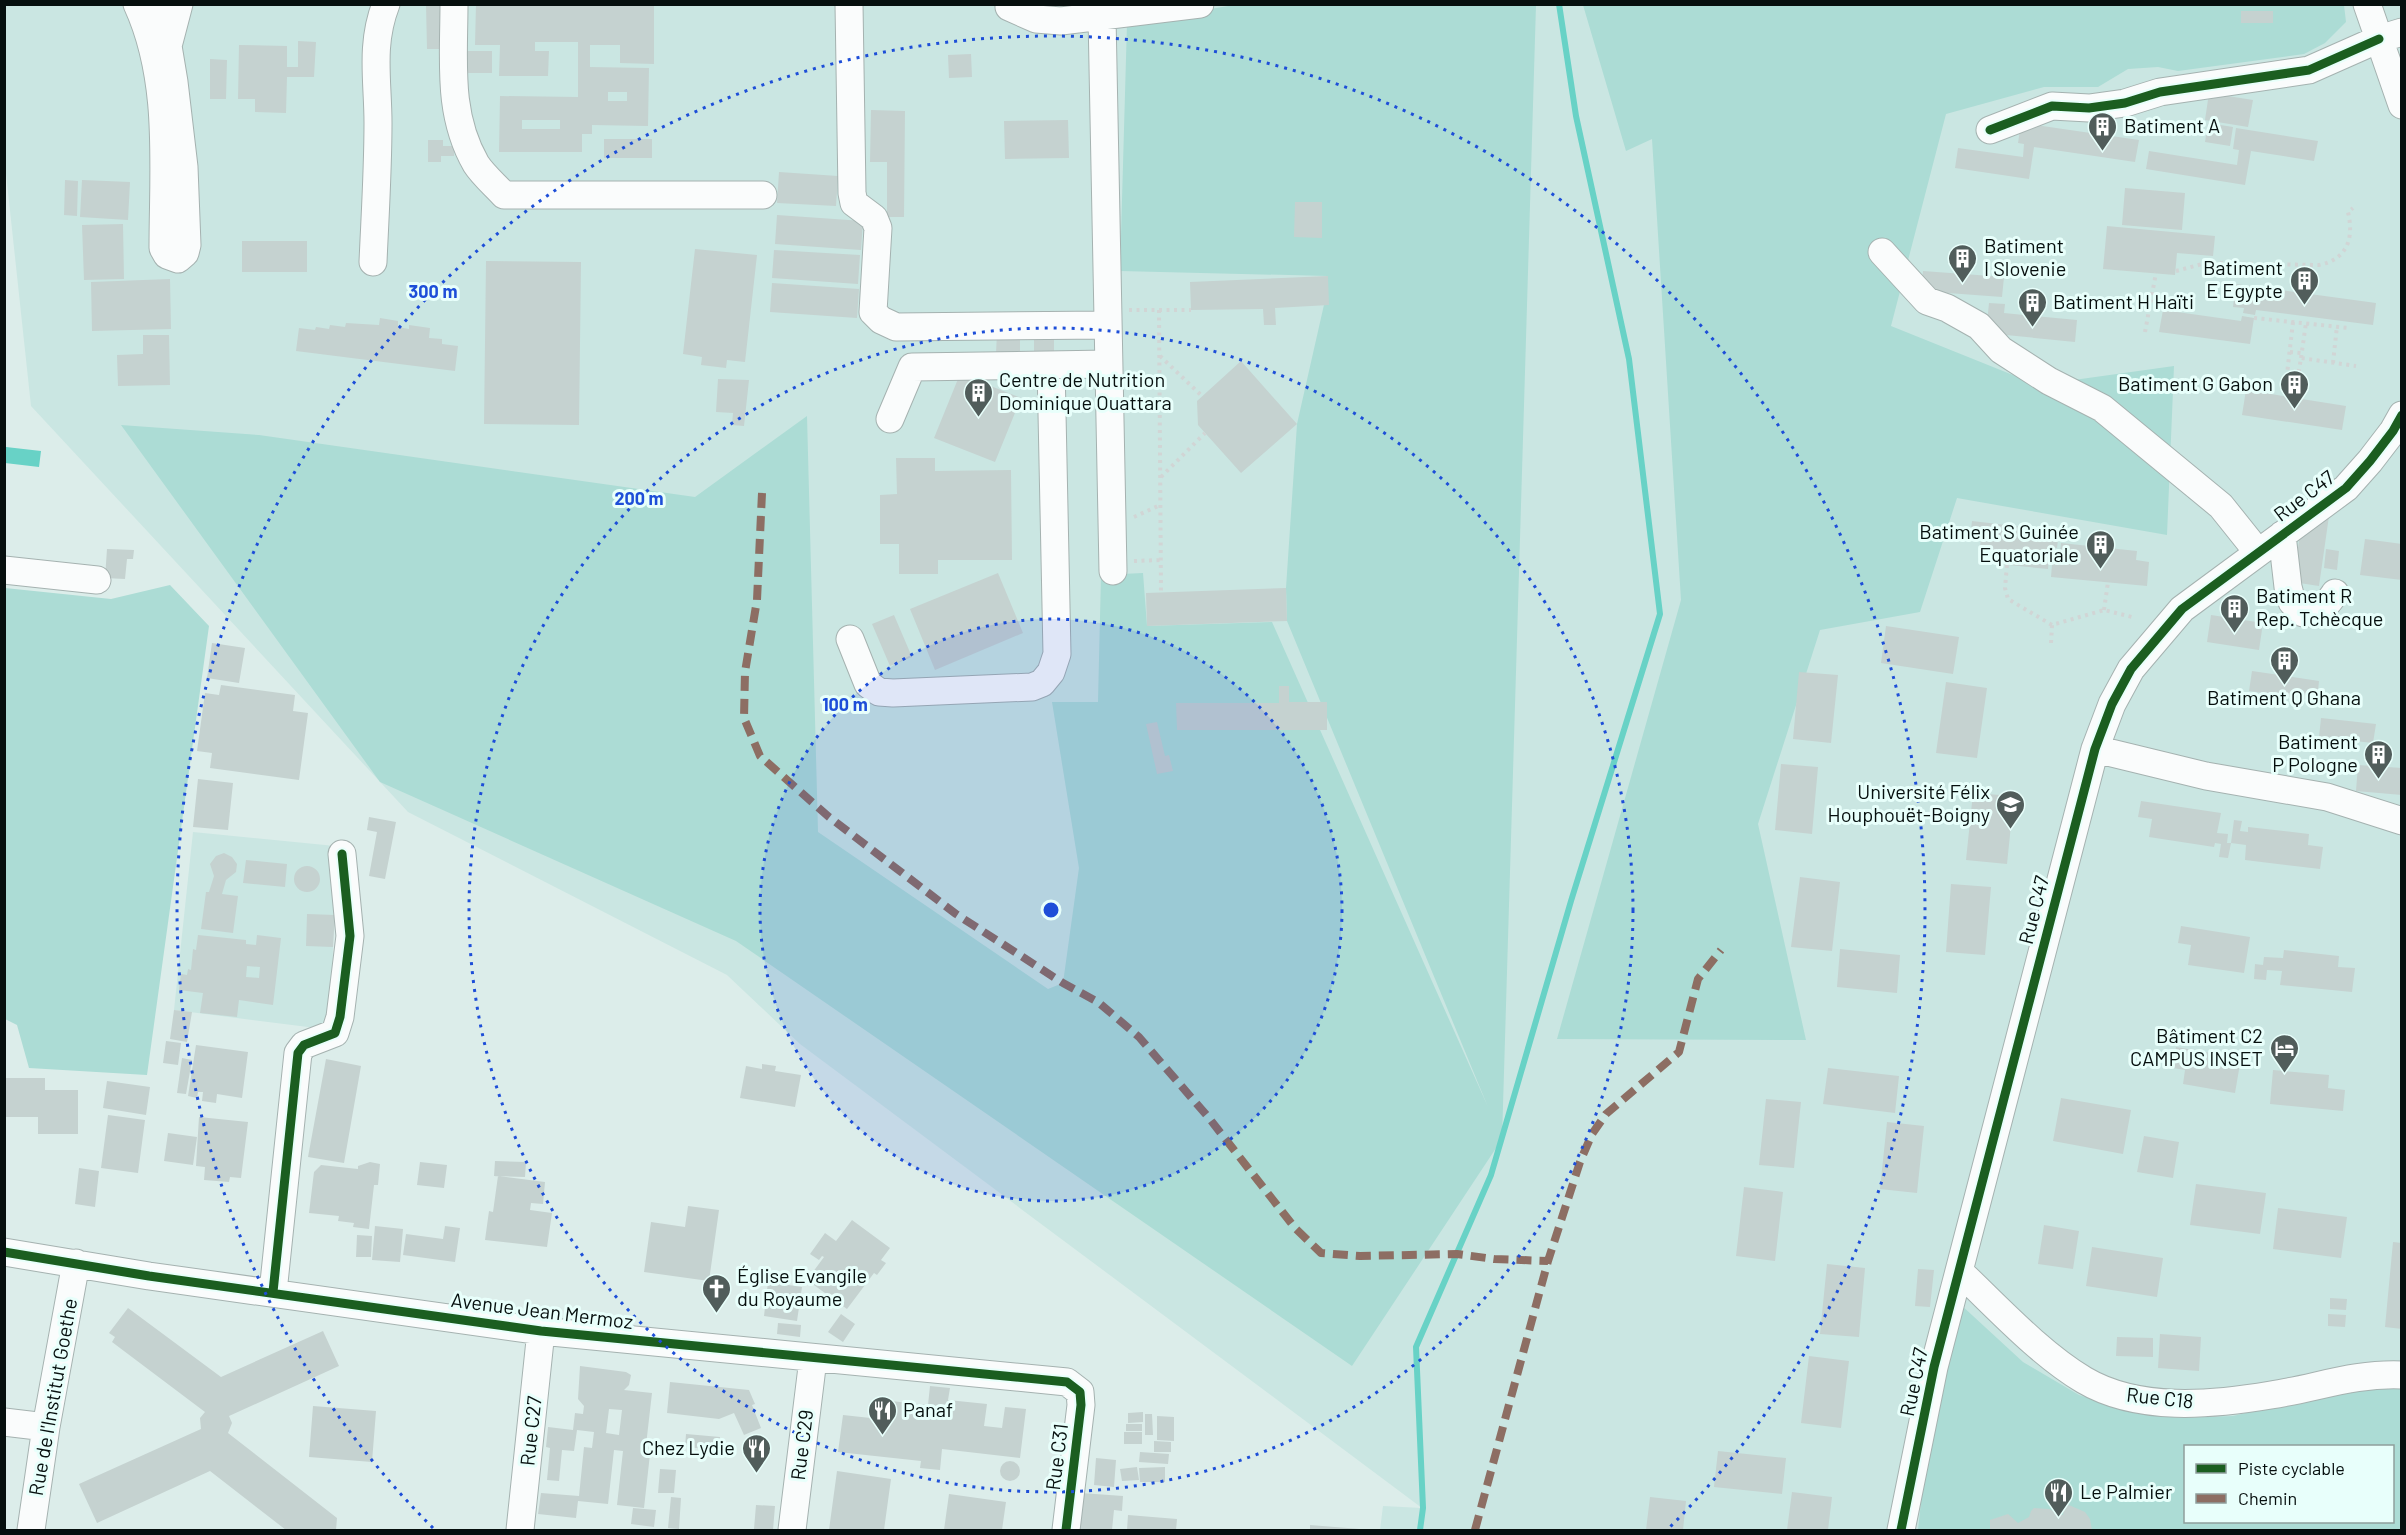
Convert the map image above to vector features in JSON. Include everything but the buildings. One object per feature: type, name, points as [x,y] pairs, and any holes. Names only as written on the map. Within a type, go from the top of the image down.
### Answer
[{"type":"street","points":[[137,4],[153,44],[159,71],[163,137],[163,248],[167,255],[178,259],[185,253],[187,245],[184,167],[168,46],[152,4]]},
{"type":"street","points":[[168,46],[180,4]]},
{"type":"street","points":[[373,262],[379,122],[375,62],[380,19],[386,4]]},
{"type":"street","points":[[454,4],[454,98],[459,126],[477,165],[504,195],[763,195]]},
{"type":"street","points":[[849,4],[852,193],[854,203],[874,218],[878,228],[873,312],[881,321],[896,327],[1107,318]]},
{"type":"street","points":[[1009,7],[1036,19],[1061,21],[1200,4]]},
{"type":"street","points":[[2367,4],[2390,36],[2402,105]]},
{"type":"street","points":[[1102,16],[1113,571]]},
{"type":"street","points":[[1990,130],[2052,106],[2089,108],[2126,103],[2160,93],[2309,70],[2390,36]]},
{"type":"street","points":[[1882,252],[1927,300],[1979,326],[2001,350],[2049,381],[2102,408],[2221,506],[2258,551]]},
{"type":"street","points":[[890,419],[912,367],[1108,364]]},
{"type":"street","points":[[850,639],[868,684],[879,692],[1032,687],[1042,683],[1051,672],[1057,654],[1057,633],[1051,365]]},
{"type":"street","name":"Rue C47","points":[[1901,1530],[1934,1367],[2096,749],[2112,704],[2131,669],[2182,609],[2346,488],[2370,461],[2402,415]]},
{"type":"street","points":[[2282,535],[2292,602],[2303,613],[2313,614],[2324,609],[2335,593]]},
{"type":"street","points":[[4,570],[97,580]]},
{"type":"street","points":[[2096,749],[2206,776],[2327,797],[2402,821]]},
{"type":"street","points":[[273,1292],[297,1053],[304,1045],[335,1032],[340,1017],[350,936],[342,854]]},
{"type":"street","name":"Avenue Jean Mermoz","points":[[4,1252],[541,1331],[1067,1382],[1077,1388]]},
{"type":"street","name":"Rue de l'Institut Goethe","points":[[31,1530],[46,1427],[76,1263]]},
{"type":"street","name":"Rue C18","points":[[1960,1272],[2059,1363],[2086,1381],[2120,1394],[2149,1400],[2184,1403],[2224,1402],[2274,1395],[2359,1376],[2402,1375]]},
{"type":"street","name":"Rue C27","points":[[520,1530],[541,1331]]},
{"type":"street","name":"Rue C29","points":[[792,1530],[813,1359]]},
{"type":"street","name":"Rue C31","points":[[1066,1530],[1081,1405],[1080,1392],[1077,1388]]},
{"type":"street","points":[[4,1422],[46,1427]]},
{"type":"path","points":[[2176,271],[2206,263],[2319,265],[2330,263],[2339,257],[2349,240],[2352,228],[2348,212],[2353,208]]},
{"type":"path","points":[[2145,332],[2156,273]]},
{"type":"path","points":[[1107,318],[1159,310],[1191,310]]},
{"type":"path","points":[[1159,310],[1161,592]]},
{"type":"path","points":[[2254,318],[2349,328]]},
{"type":"path","points":[[2293,322],[2287,374],[2298,376],[2306,323]]},
{"type":"path","points":[[2333,363],[2337,326]]},
{"type":"path","points":[[2290,352],[2301,353]]},
{"type":"path","points":[[1159,356],[1202,396]]},
{"type":"path","points":[[2301,358],[2356,366]]},
{"type":"path","points":[[1160,478],[1205,433]]},
{"type":"path","points":[[2007,565],[2005,588],[2008,599],[2052,625],[2104,610],[2132,617]]},
{"type":"path","points":[[2104,610],[2108,582]]},
{"type":"path","points":[[2051,643],[2052,625]]},
{"type":"shaded area","points":[[1240,4],[1536,5],[1502,1139],[1352,1366],[736,941],[380,782],[121,425],[259,435],[695,497],[807,416],[818,832],[1048,989],[1063,983],[1079,868],[1052,702],[1098,702],[1101,575],[1143,573],[1147,626],[1272,622],[1488,1107],[1287,621],[1286,588],[1297,424],[1328,287],[1328,276],[1120,271],[1127,23]]},
{"type":"shaded area","points":[[4,5],[2401,5],[2401,1530],[1380,1530],[1383,1506],[1422,1508],[800,1044],[727,975],[408,812],[31,406],[5,164]]},
{"type":"shaded area","points":[[1583,5],[2344,5],[2346,22],[2325,43],[2304,54],[2178,71],[2158,67],[2128,69],[2098,87],[2044,87],[1946,114],[1891,326],[2038,385],[2174,366],[2167,535],[1957,498],[1920,612],[1820,630],[1758,824],[1806,1040],[1557,1039],[1681,600],[1652,139],[1626,151]]},
{"type":"shaded area","points":[[170,585],[209,626],[147,1075],[29,1068],[17,1025],[5,1019],[5,588],[111,599]]},
{"type":"shaded area","points":[[193,832],[335,846],[332,994],[324,1029],[174,1010]]},
{"type":"shaded area","points":[[1960,1304],[2023,1362],[2079,1395],[2135,1413],[2181,1418],[2233,1416],[2338,1391],[2401,1385],[2401,1530],[1918,1530],[1925,1464]]},
{"type":"water","points":[[6,447],[41,451],[39,467],[5,463]]},
{"type":"waterway","points":[[1420,1530],[1423,1508],[1416,1347],[1491,1175],[1571,901],[1660,614],[1629,359],[1576,116],[1559,4]]},
{"type":"marked path","points":[[762,493],[757,600],[745,672],[744,718],[760,756],[829,817],[956,914],[1063,983],[1098,1002],[1139,1037],[1209,1118],[1295,1228],[1321,1253],[1360,1256],[1457,1254],[1494,1259],[1548,1261]]},
{"type":"marked path","points":[[1475,1530],[1548,1261],[1580,1162],[1592,1134],[1606,1114],[1679,1052],[1698,979],[1721,950]]},
{"type":"cycle path","points":[[1990,130],[2052,106],[2089,108],[2125,103],[2160,92],[2309,70],[2379,39]]},
{"type":"cycle path","points":[[1901,1530],[1934,1367],[2095,749],[2112,704],[2131,669],[2182,609],[2346,488],[2370,461],[2402,415]]},
{"type":"cycle path","points":[[273,1292],[298,1053],[304,1045],[335,1033],[340,1017],[350,936],[342,854]]},
{"type":"cycle path","points":[[4,1252],[149,1276],[541,1331],[1067,1382],[1080,1392],[1081,1405],[1066,1530]]},
{"type":"place","name":"Batiment A","points":[[2103,152]]},
{"type":"place","name":"Batiment I Slovenie","points":[[1963,284]]},
{"type":"place","name":"Batiment E Egypte","points":[[2304,306]]},
{"type":"place","name":"Batiment H Haïti","points":[[2032,328]]},
{"type":"place","name":"Batiment G Gabon","points":[[2294,410]]},
{"type":"place","name":"Centre de Nutrition Dominique Ouattara","points":[[978,418]]},
{"type":"place","name":"Batiment S Guinée Equatoriale","points":[[2100,570]]},
{"type":"place","name":"Batiment R Rep. Tchècque","points":[[2235,634]]},
{"type":"place","name":"Batiment Q Ghana","points":[[2284,686]]},
{"type":"place","name":"Batiment P Pologne","points":[[2379,780]]},
{"type":"place","name":"Université Félix Houphouët-Boigny","points":[[2011,830]]},
{"type":"place","name":"Bâtiment C2 CAMPUS INSET","points":[[2284,1074]]},
{"type":"place","name":"Église Evangile du Royaume","points":[[716,1314]]},
{"type":"place","name":"Panaf","points":[[882,1436]]},
{"type":"place","name":"Chez Lydie","points":[[756,1474]]},
{"type":"place","name":"Le Palmier","points":[[2059,1518]]}]
